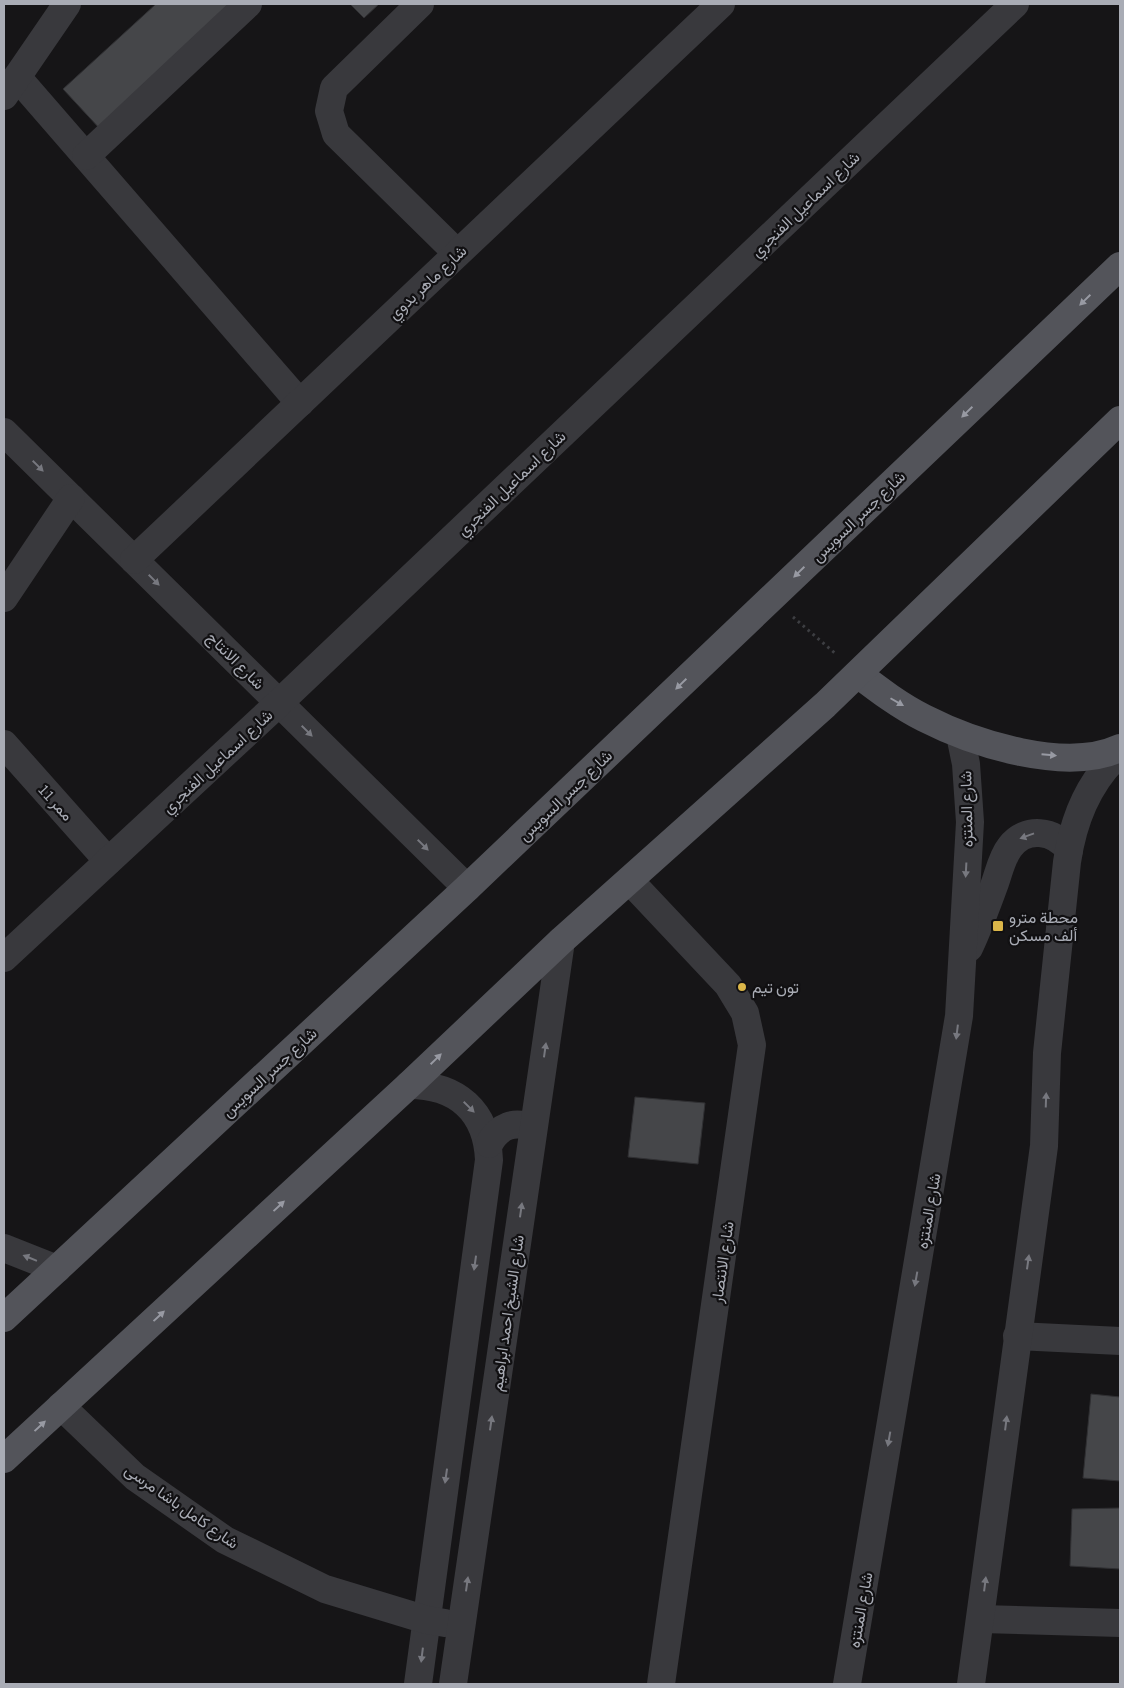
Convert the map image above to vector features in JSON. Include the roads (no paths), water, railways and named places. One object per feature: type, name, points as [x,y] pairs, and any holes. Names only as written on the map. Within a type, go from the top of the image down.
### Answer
[{"type":"main road","name":"شارع جسر السويس","points":[[4,1318],[467,888],[1120,266]]},
{"type":"main road","points":[[4,1459],[409,1085],[560,941],[630,881],[858,674],[1120,420]]},
{"type":"main road","points":[[858,674],[889,698],[924,718],[960,735],[998,746],[1074,758],[1111,753],[1120,748]]},
{"type":"street","points":[[67,4],[48,16],[10,87],[86,156],[300,403]]},
{"type":"street","points":[[86,156],[248,4]]},
{"type":"street","points":[[420,4],[334,88],[329,111],[336,134],[457,254]]},
{"type":"street","name":"شارع ماهر بدوي","points":[[134,560],[721,4]]},
{"type":"street","name":"شارع اسماعيل الفنجري","points":[[4,958],[279,703],[1015,4]]},
{"type":"street","name":"شارع الانتاج","points":[[4,432],[467,888]]},
{"type":"street","points":[[4,598],[71,498]]},
{"type":"street","name":"شارع المنتزه","points":[[847,1684],[955,1051],[970,822],[966,764],[960,735]]},
{"type":"street","name":"ممر 11","points":[[4,744],[108,861]]},
{"type":"street","points":[[971,1684],[1044,1146],[1048,1053],[1069,850],[1079,813],[1089,793],[1100,775],[1120,753]]},
{"type":"street","points":[[962,966],[1004,858],[1015,841],[1028,834],[1044,833],[1062,841],[1069,850]]},
{"type":"street","name":"شارع الانتصار","points":[[630,881],[728,985],[745,1013],[752,1045],[661,1684]]},
{"type":"street","name":"شارع الشيخ احمد ابراهيم","points":[[453,1684],[560,941]]},
{"type":"street","points":[[409,1085],[439,1088],[452,1093],[464,1102],[480,1121],[488,1144],[489,1160],[418,1684]]},
{"type":"street","points":[[488,1144],[498,1131],[512,1124],[523,1124],[533,1128]]},
{"type":"street","points":[[4,1248],[57,1269]]},
{"type":"street","points":[[1017,1336],[1120,1341]]},
{"type":"street","name":"شارع كامل باشا مرسى","points":[[61,1406],[135,1477],[225,1540],[325,1589],[427,1620],[461,1626]]},
{"type":"street","points":[[980,1619],[1120,1623]]},
{"type":"place","name":"محطة مترو ألف مسكن","points":[[998,926]]},
{"type":"place","name":"تون تيم","points":[[742,987]]}]
